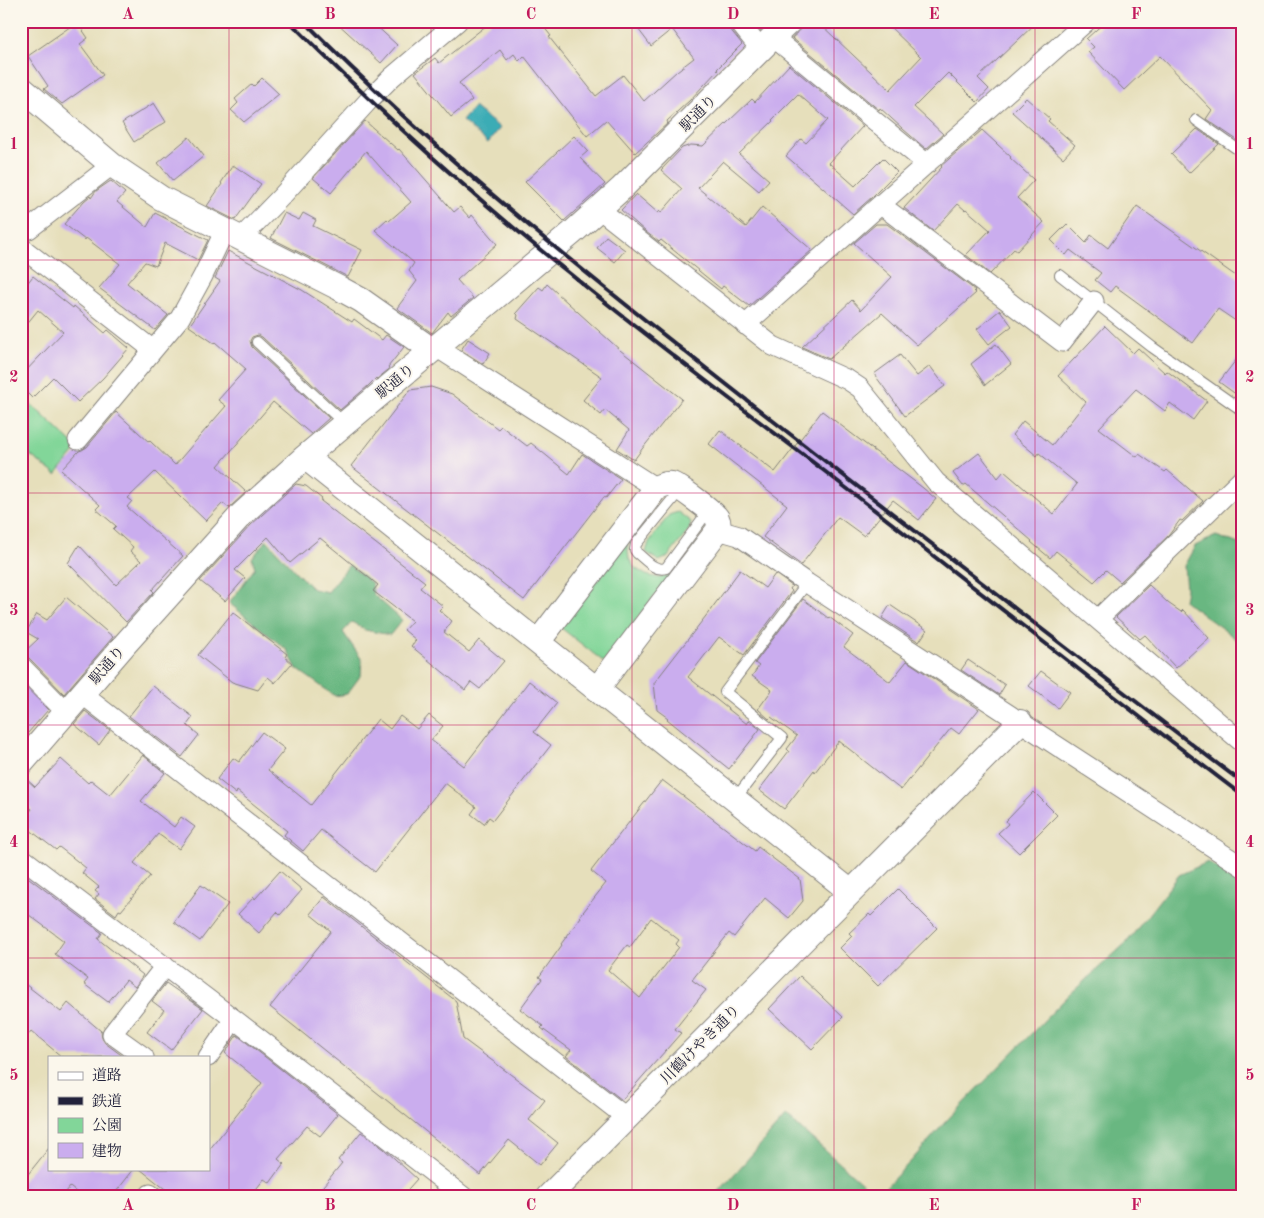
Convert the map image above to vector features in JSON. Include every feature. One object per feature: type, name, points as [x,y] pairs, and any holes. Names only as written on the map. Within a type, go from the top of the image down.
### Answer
[{"type":"street","points":[[78,440],[180,318],[203,276],[233,234],[281,197],[392,77],[458,21]]},
{"type":"street","points":[[738,21],[775,36],[927,164]]},
{"type":"street","points":[[745,325],[1087,21]]},
{"type":"street","name":"駅通り","points":[[21,764],[241,515],[305,457],[599,209],[775,36]]},
{"type":"street","points":[[21,88],[112,165],[161,198],[361,300],[656,488]]},
{"type":"street","points":[[21,230],[29,229],[112,165]]},
{"type":"street","points":[[881,205],[1062,342],[1094,301]]},
{"type":"street","points":[[599,209],[773,346],[848,380],[860,388],[936,482],[1243,743]]},
{"type":"street","points":[[21,247],[154,350]]},
{"type":"street","points":[[305,457],[851,892]]},
{"type":"street","points":[[1098,619],[1243,478]]},
{"type":"street","points":[[538,642],[656,488],[670,484],[677,486],[714,520],[807,583],[1243,867]]},
{"type":"street","points":[[597,689],[714,520]]},
{"type":"street","points":[[21,666],[66,712]]},
{"type":"street","points":[[82,694],[627,1118]]},
{"type":"street","name":"川鶴けやき通り","points":[[548,1197],[1020,722]]},
{"type":"street","points":[[21,857],[234,1018],[464,1197]]},
{"type":"street","points":[[143,1056],[112,1034],[165,966]]},
{"type":"street","points":[[209,1056],[234,1018]]},
{"type":"street","points":[[148,1197],[150,1194],[154,1197]]},
{"type":"lane","points":[[1196,120],[1243,153]]},
{"type":"lane","points":[[1060,275],[1152,347],[1243,411]]},
{"type":"lane","points":[[257,342],[345,424]]},
{"type":"lane","points":[[681,489],[636,544],[635,550],[637,553],[656,568],[666,568],[714,520]]},
{"type":"lane","points":[[735,799],[782,738],[725,692],[807,583]]},
{"type":"green space","points":[[21,395],[78,448],[56,475],[21,448]]},
{"type":"green space","points":[[678,512],[691,522],[689,530],[668,557],[659,561],[646,552],[649,542],[669,515]]},
{"type":"green space","points":[[1216,536],[1243,545],[1243,645],[1184,601],[1186,589],[1184,566],[1195,546]]},
{"type":"green space","points":[[267,540],[313,589],[328,592],[349,565],[372,583],[373,594],[402,620],[390,635],[365,630],[352,622],[343,632],[362,660],[361,675],[347,694],[335,696],[297,669],[287,650],[229,603],[255,568],[252,558]]},
{"type":"green space","points":[[627,541],[629,559],[635,568],[646,575],[659,578],[671,574],[604,662],[560,627]]},
{"type":"green space","points":[[1208,862],[1243,884],[1243,1150],[1241,1152],[1243,1156],[1243,1197],[714,1197],[786,1116],[877,1196],[947,1120],[1068,996],[1127,942],[1179,875]]},
{"type":"water","points":[[474,107],[500,128],[488,143],[462,121]]},
{"type":"building","points":[[335,21],[371,21],[397,45],[381,63]]},
{"type":"building","points":[[492,21],[539,21],[551,36],[549,37],[596,96],[623,75],[644,101],[694,58],[672,29],[651,46],[632,21],[727,21],[729,28],[742,44],[690,100],[667,121],[668,123],[635,153],[606,120],[587,136],[524,56],[519,61],[514,54],[507,60],[500,50],[459,83],[472,100],[451,117],[415,73],[435,58],[439,63]]},
{"type":"building","points":[[805,21],[817,21],[890,90],[921,57],[884,21],[1038,21],[978,78],[989,89],[977,102],[948,73],[914,107],[943,134],[926,149],[880,108],[879,110],[792,38],[800,31]]},
{"type":"building","points":[[1106,21],[1243,21],[1243,144],[1206,119],[1212,110],[1160,56],[1124,90],[1088,52],[1094,47],[1086,39]]},
{"type":"building","points":[[77,22],[88,38],[80,44],[103,75],[62,104],[44,89],[48,86],[28,56]]},
{"type":"building","points":[[789,65],[863,126],[829,163],[855,186],[883,158],[897,172],[853,214],[786,156],[801,139],[806,143],[828,120],[798,94],[739,154],[769,180],[759,191],[723,161],[698,188],[746,227],[762,207],[812,250],[749,306],[723,286],[721,289],[661,240],[659,242],[646,232],[621,210],[636,194],[658,213],[660,211],[661,213],[682,189],[661,170],[682,148],[691,145],[703,146],[752,99],[755,102]]},
{"type":"building","points":[[262,78],[279,94],[244,122],[231,110],[238,103],[235,99]]},
{"type":"building","points":[[1026,98],[1075,145],[1063,158],[1012,112]]},
{"type":"building","points":[[154,103],[166,122],[134,142],[122,123]]},
{"type":"building","points":[[365,121],[399,149],[454,212],[460,207],[470,218],[472,215],[497,244],[457,280],[473,298],[451,316],[448,312],[432,333],[397,308],[417,281],[409,271],[414,263],[375,230],[411,202],[366,151],[331,193],[313,178]]},
{"type":"building","points":[[1197,129],[1219,144],[1189,173],[1171,154]]},
{"type":"building","points":[[982,130],[1034,180],[1017,198],[1044,222],[1017,251],[1014,249],[990,274],[966,255],[990,230],[966,209],[958,204],[933,231],[904,208],[941,166]]},
{"type":"building","points":[[574,136],[588,151],[580,158],[605,184],[564,221],[525,182]]},
{"type":"building","points":[[189,137],[204,156],[173,181],[158,163]]},
{"type":"building","points":[[233,165],[261,184],[235,220],[207,206]]},
{"type":"building","points":[[111,181],[125,193],[117,202],[147,227],[155,213],[208,240],[198,260],[165,243],[156,266],[145,262],[127,283],[168,315],[155,330],[99,288],[120,264],[64,224],[84,201],[90,196],[91,198],[96,191]]},
{"type":"building","points":[[1137,206],[1243,281],[1243,326],[1218,309],[1193,343],[1115,286],[1110,292],[1095,280],[1101,273],[1070,250],[1066,255],[1051,240],[1067,224],[1086,243],[1091,235],[1108,248]]},
{"type":"building","points":[[284,213],[299,220],[303,213],[316,220],[313,226],[362,250],[348,277],[271,238]]},
{"type":"building","points":[[876,224],[887,224],[975,290],[976,293],[917,345],[882,313],[829,359],[802,347],[852,300],[861,310],[892,277],[854,243]]},
{"type":"building","points":[[606,236],[625,250],[615,262],[597,248]]},
{"type":"building","points":[[228,251],[302,290],[352,322],[354,319],[382,340],[386,335],[404,347],[388,367],[388,370],[376,378],[340,410],[262,337],[258,335],[252,337],[250,341],[252,347],[329,418],[311,434],[273,402],[218,466],[246,492],[229,508],[223,503],[206,521],[155,472],[128,498],[132,501],[127,507],[183,556],[152,590],[154,592],[126,622],[68,563],[79,545],[116,585],[141,561],[130,551],[133,547],[113,529],[116,526],[96,509],[100,505],[61,470],[79,451],[87,447],[116,412],[175,465],[226,406],[218,400],[246,369],[215,342],[189,326],[220,281],[215,278]]},
{"type":"building","points":[[33,276],[73,308],[74,306],[105,333],[108,330],[129,348],[103,378],[78,402],[53,377],[32,398],[21,387],[21,376],[63,332],[38,310],[21,331],[21,291]]},
{"type":"building","points":[[547,284],[620,350],[682,399],[634,460],[617,449],[629,430],[605,410],[601,415],[583,400],[602,377],[517,319],[518,315],[516,313],[539,287],[543,290]]},
{"type":"building","points":[[1000,310],[1012,326],[989,344],[977,329]]},
{"type":"building","points":[[1105,326],[1133,353],[1138,348],[1165,373],[1167,371],[1207,401],[1193,420],[1170,403],[1165,411],[1136,389],[1099,428],[1137,457],[1139,454],[1165,472],[1167,470],[1203,501],[1182,521],[1180,520],[1169,535],[1120,582],[1106,570],[1094,582],[1056,551],[1050,558],[966,484],[963,486],[953,473],[979,453],[998,478],[1004,471],[1054,514],[1077,484],[1039,453],[1037,456],[1012,435],[1023,421],[1052,445],[1086,402],[1058,376]]},
{"type":"building","points":[[468,339],[490,353],[483,364],[461,350]]},
{"type":"building","points":[[996,344],[1011,364],[985,385],[971,364]]},
{"type":"building","points":[[1243,351],[1243,387],[1237,395],[1219,382]]},
{"type":"building","points":[[900,355],[917,376],[930,366],[945,386],[905,416],[874,374]]},
{"type":"building","points":[[431,387],[452,394],[498,429],[501,426],[527,446],[531,443],[569,474],[582,454],[621,479],[606,498],[604,497],[524,600],[351,466],[410,390]]},
{"type":"building","points":[[822,411],[936,499],[919,520],[893,500],[864,536],[838,517],[801,565],[763,537],[787,505],[709,444],[720,430],[775,472]]},
{"type":"building","points":[[296,484],[306,486],[322,499],[321,501],[425,582],[420,588],[443,606],[439,610],[452,621],[444,632],[469,652],[479,640],[504,661],[480,689],[471,682],[465,690],[411,646],[416,640],[404,630],[412,621],[373,591],[378,585],[320,538],[290,563],[268,537],[235,570],[245,578],[225,601],[200,581],[251,525]]},
{"type":"building","points":[[740,570],[765,588],[775,574],[792,586],[790,589],[792,591],[744,655],[719,637],[688,677],[747,724],[749,721],[760,729],[729,769],[657,710],[654,683]]},
{"type":"building","points":[[1149,585],[1168,603],[1181,612],[1183,610],[1209,638],[1176,668],[1145,635],[1140,639],[1116,617]]},
{"type":"building","points":[[66,597],[113,637],[64,694],[29,658],[22,654],[38,639],[26,632],[37,614],[47,620]]},
{"type":"building","points":[[803,599],[853,635],[844,647],[890,682],[907,661],[979,709],[959,734],[951,728],[901,790],[839,741],[784,809],[759,790],[789,751],[787,749],[797,736],[771,717],[769,719],[758,709],[772,690],[752,676],[759,666],[755,663]]},
{"type":"building","points":[[890,605],[927,630],[919,642],[882,618]]},
{"type":"building","points":[[233,612],[287,654],[285,657],[292,663],[275,683],[268,677],[258,690],[232,682],[198,655]]},
{"type":"building","points":[[968,660],[1005,685],[999,695],[961,670]]},
{"type":"building","points":[[1041,671],[1070,692],[1058,708],[1029,686]]},
{"type":"building","points":[[529,681],[557,703],[534,732],[551,745],[493,820],[489,817],[484,824],[471,814],[476,807],[445,783],[375,872],[321,830],[303,851],[284,835],[287,831],[237,791],[236,794],[217,779],[233,758],[239,762],[262,732],[285,749],[268,770],[311,805],[378,719],[390,729],[400,716],[417,729],[429,715],[443,726],[431,740],[464,766]]},
{"type":"building","points":[[21,682],[48,710],[21,741]]},
{"type":"building","points":[[153,686],[193,717],[187,725],[199,735],[182,757],[129,716]]},
{"type":"building","points":[[85,711],[110,730],[99,745],[74,724]]},
{"type":"building","points":[[143,755],[165,773],[141,801],[174,827],[181,817],[195,827],[179,849],[158,834],[134,863],[150,876],[116,915],[95,899],[99,894],[95,891],[99,887],[82,873],[86,868],[59,847],[56,850],[21,823],[32,809],[21,800],[21,777],[24,777],[35,787],[61,759],[88,783],[91,780],[110,795]]},
{"type":"building","points":[[662,780],[755,851],[758,847],[800,879],[803,901],[789,918],[765,898],[734,937],[729,933],[692,980],[706,990],[675,1029],[681,1033],[622,1100],[566,1056],[571,1050],[541,1028],[543,1026],[520,1009],[542,979],[539,977],[580,916],[606,883],[591,871]],"holes":[[[651,918],[679,940],[676,944],[679,947],[640,998],[608,970],[627,945],[630,947]]]},
{"type":"building","points":[[1034,792],[1057,815],[1019,853],[998,833],[1008,824],[1006,821]]},
{"type":"building","points":[[280,871],[302,890],[280,915],[277,912],[259,933],[238,914],[254,897],[255,899]]},
{"type":"building","points":[[21,872],[102,933],[98,939],[143,975],[135,987],[126,980],[108,1002],[84,984],[88,979],[55,954],[64,941],[21,909]]},
{"type":"building","points":[[201,885],[228,904],[200,941],[174,922]]},
{"type":"building","points":[[898,889],[937,928],[878,986],[840,948],[852,936],[849,933],[869,914],[871,916]]},
{"type":"building","points":[[324,897],[456,1001],[463,1039],[545,1100],[529,1120],[558,1143],[540,1165],[509,1140],[480,1175],[270,1007],[331,931],[310,914]]},
{"type":"building","points":[[800,976],[843,1017],[812,1049],[769,1009]]},
{"type":"building","points":[[21,981],[61,1012],[68,1003],[101,1031],[105,1043],[123,1056],[61,1056],[31,1031],[21,1044]]},
{"type":"building","points":[[166,983],[203,1009],[171,1050],[147,1032],[164,1010],[152,1001]]},
{"type":"building","points":[[237,1035],[338,1114],[320,1136],[307,1126],[278,1159],[284,1164],[270,1183],[264,1179],[250,1197],[175,1197],[141,1170],[210,1170],[210,1149],[262,1083],[225,1053]]},
{"type":"building","points":[[361,1132],[384,1149],[417,1179],[401,1197],[314,1197],[342,1163],[338,1160]]},
{"type":"building","points":[[48,1149],[48,1170],[133,1170],[112,1197],[82,1197],[70,1187],[62,1197],[21,1197],[21,1183]]},
{"type":"railway","points":[[289,21],[426,151],[532,243],[663,348],[1243,796]]},
{"type":"railway","points":[[304,21],[420,131],[602,286],[790,434],[1243,783]]}]
